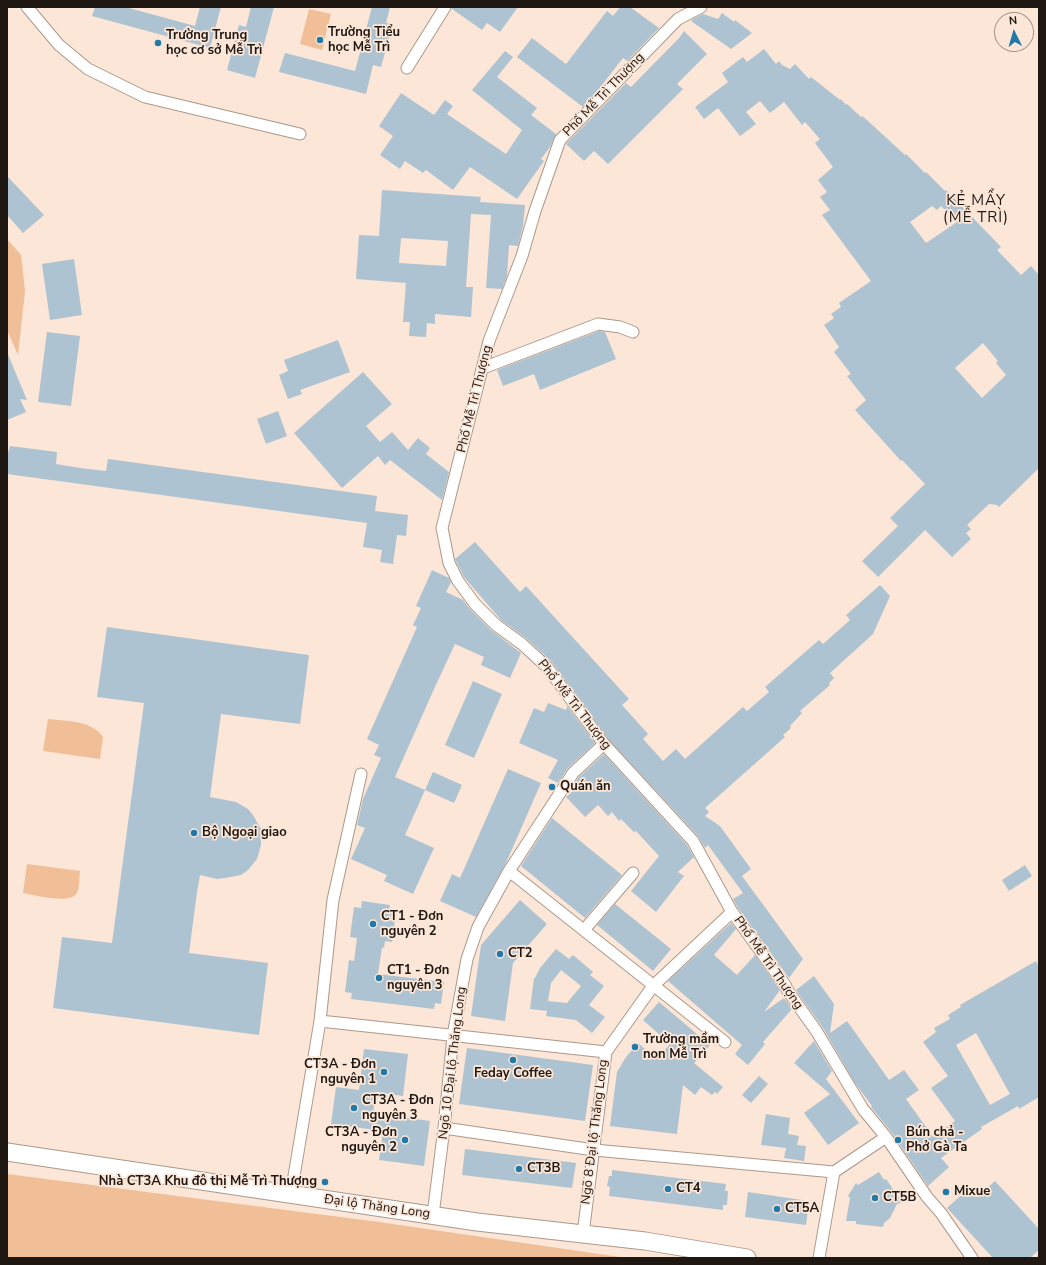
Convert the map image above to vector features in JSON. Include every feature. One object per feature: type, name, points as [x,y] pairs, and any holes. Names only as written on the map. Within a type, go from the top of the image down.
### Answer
[{"type":"main road","name":"Đại lộ Thăng Long","points":[[7,1152],[433,1215],[690,1248],[747,1258]]},
{"type":"street","points":[[27,7],[59,45],[88,70],[145,97],[300,134]]},
{"type":"street","points":[[407,68],[445,7]]},
{"type":"street","name":"Phố Mễ Trì Thượng","points":[[701,7],[678,19],[560,140],[535,211],[522,256],[489,341],[442,528],[449,563],[458,581],[475,604],[496,625],[522,644],[547,667],[604,744],[692,841],[732,912],[786,985],[788,991],[816,1032],[863,1108],[886,1137],[927,1197],[972,1258]]},
{"type":"street","points":[[483,368],[598,324],[620,327],[633,332]]},
{"type":"street","name":"Ngõ 10 Đại lộ Thăng Long","points":[[433,1215],[454,1036],[470,949],[478,927],[509,871],[547,812],[573,773],[604,744]]},
{"type":"street","points":[[290,1194],[320,1021],[333,900],[361,774]]},
{"type":"street","points":[[509,871],[725,1042]]},
{"type":"street","points":[[584,930],[633,873]]},
{"type":"street","name":"Ngõ 8 Đại lộ Thăng Long","points":[[584,1234],[606,1052],[653,986],[732,912]]},
{"type":"street","points":[[320,1021],[606,1052]]},
{"type":"street","points":[[444,1128],[594,1150],[834,1172],[886,1137]]},
{"type":"street","points":[[819,1258],[834,1172]]},
{"type":"shaded area","points":[[309,9],[331,14],[322,50],[300,44]]},
{"type":"shaded area","points":[[7,239],[21,255],[25,291],[18,355],[7,330]]},
{"type":"shaded area","points":[[48,719],[78,722],[98,731],[103,737],[100,759],[43,751]]},
{"type":"shaded area","points":[[27,864],[80,871],[77,893],[73,897],[60,899],[23,893]]},
{"type":"shaded area","points":[[7,1174],[379,1222],[627,1258],[7,1258]]},
{"type":"building","points":[[95,7],[125,7],[195,26],[200,7],[221,7],[210,48],[92,16]]},
{"type":"building","points":[[251,7],[274,7],[255,78],[227,70],[239,25],[246,27]]},
{"type":"building","points":[[372,7],[390,7],[386,23],[393,24],[381,67],[373,65],[366,94],[279,72],[285,53],[355,71]]},
{"type":"building","points":[[452,7],[518,7],[500,32],[487,23],[482,30],[452,9]]},
{"type":"building","points":[[620,7],[630,7],[659,28],[627,61],[623,58],[583,107],[517,57],[532,38],[566,64],[607,11],[613,16]]},
{"type":"building","points":[[722,13],[734,22],[735,20],[752,33],[731,49],[691,21],[703,14],[718,19]]},
{"type":"building","points":[[684,31],[707,54],[677,84],[683,89],[608,164],[594,151],[584,161],[566,144],[626,83],[631,87],[680,37]]},
{"type":"building","points":[[764,49],[776,64],[779,61],[782,65],[790,69],[795,64],[809,79],[811,77],[868,121],[905,155],[906,154],[925,173],[926,172],[945,191],[946,190],[1001,247],[997,250],[1021,275],[1031,266],[1039,275],[1039,468],[999,507],[997,505],[989,504],[967,525],[971,529],[966,533],[971,539],[952,557],[925,530],[878,577],[862,561],[898,526],[890,518],[925,484],[902,460],[901,461],[855,410],[866,400],[847,376],[851,374],[834,352],[839,347],[824,325],[834,318],[831,314],[841,307],[839,303],[871,281],[822,215],[830,210],[820,197],[827,192],[818,180],[833,167],[815,143],[820,139],[805,122],[802,125],[784,102],[770,113],[760,101],[746,112],[756,124],[740,136],[718,108],[704,119],[695,107],[728,82],[722,73],[743,57],[747,62]],"holes":[[[932,206],[937,210],[941,206],[957,222],[926,243],[910,222]],[[983,343],[998,361],[996,363],[1006,375],[982,398],[955,368]]]},
{"type":"building","points":[[505,51],[513,57],[497,77],[537,108],[531,115],[556,134],[550,147],[541,159],[544,161],[517,199],[470,167],[453,190],[426,170],[423,173],[405,161],[400,169],[380,155],[393,136],[379,126],[401,93],[434,115],[445,100],[453,106],[447,114],[506,154],[522,130],[472,90]]},
{"type":"building","points":[[7,176],[44,215],[23,233],[7,215]]},
{"type":"building","points":[[382,190],[481,197],[480,202],[525,205],[523,226],[518,246],[509,245],[507,276],[502,289],[486,288],[491,215],[471,214],[466,287],[473,287],[471,317],[435,314],[435,324],[427,323],[426,337],[409,336],[410,322],[403,322],[406,283],[356,279],[359,235],[379,236]],"holes":[[[401,238],[448,241],[446,266],[399,263]]]},
{"type":"building","points":[[74,259],[82,315],[50,320],[42,264]]},
{"type":"building","points":[[599,331],[605,332],[616,359],[540,390],[534,374],[503,386],[497,370]]},
{"type":"building","points":[[47,332],[80,336],[71,406],[38,402]]},
{"type":"building","points":[[338,340],[350,372],[300,390],[302,394],[288,399],[279,375],[288,371],[284,360]]},
{"type":"building","points":[[7,352],[27,400],[20,399],[26,412],[7,420]]},
{"type":"building","points":[[363,372],[392,404],[366,426],[380,442],[392,432],[408,450],[418,438],[430,448],[426,454],[449,472],[442,500],[390,460],[385,465],[378,456],[342,488],[294,433]]},
{"type":"building","points":[[278,411],[287,436],[266,444],[257,419]]},
{"type":"building","points":[[10,446],[57,452],[56,464],[80,468],[106,471],[108,459],[377,496],[375,511],[408,515],[406,536],[397,535],[393,564],[380,562],[382,550],[363,547],[367,523],[7,474],[7,453]]},
{"type":"building","points":[[475,542],[520,592],[526,586],[629,699],[622,705],[648,734],[643,739],[663,761],[676,749],[685,759],[743,707],[747,711],[769,692],[765,687],[819,640],[823,644],[850,620],[846,615],[880,585],[890,596],[873,634],[830,673],[834,678],[829,683],[830,685],[800,711],[802,713],[790,726],[791,728],[783,735],[785,737],[705,808],[709,812],[705,816],[720,826],[751,869],[742,876],[803,959],[789,978],[738,908],[733,899],[743,893],[708,845],[705,848],[698,836],[609,740],[552,662],[527,639],[501,620],[464,577],[455,559]]},
{"type":"building","points":[[432,570],[449,578],[451,582],[446,592],[463,600],[491,630],[521,653],[510,678],[481,665],[484,657],[455,644],[434,689],[395,777],[425,790],[405,835],[434,848],[413,894],[384,881],[387,875],[351,859],[365,828],[357,825],[363,799],[381,758],[374,755],[379,745],[367,739],[417,627],[413,625],[421,608],[416,606]]},
{"type":"building","name":"Bộ Ngoại giao","points":[[107,627],[309,655],[300,724],[221,714],[210,797],[236,802],[248,809],[261,829],[261,845],[257,859],[248,870],[241,875],[217,879],[200,875],[197,892],[189,953],[268,963],[259,1035],[53,1008],[62,937],[112,943],[144,703],[97,697]]},
{"type":"building","points":[[473,681],[502,694],[474,758],[445,745]]},
{"type":"building","points":[[548,703],[566,710],[567,706],[595,743],[568,768],[558,783],[548,778],[558,760],[519,743],[534,708],[544,712]]},
{"type":"building","points":[[604,754],[687,845],[694,857],[678,872],[684,876],[656,912],[631,891],[659,856],[636,831],[634,832],[621,819],[619,821],[612,812],[608,816],[598,805],[585,817],[566,797],[573,791],[570,790],[578,778]]},
{"type":"building","points":[[508,769],[541,783],[506,863],[476,917],[440,901],[452,874],[460,878]]},
{"type":"building","points":[[433,772],[462,785],[454,803],[425,790]]},
{"type":"building","points":[[552,818],[622,875],[585,918],[521,866]]},
{"type":"building","points":[[1025,865],[1032,876],[1009,891],[1002,880]]},
{"type":"building","name":"CT2","points":[[520,900],[547,924],[513,963],[505,1021],[471,1016],[481,945]]},
{"type":"building","name":"CT1 - Đơn nguyên 3","points":[[362,901],[390,905],[389,911],[396,912],[392,942],[385,941],[384,948],[382,947],[378,974],[444,982],[441,1004],[435,1003],[434,1009],[351,999],[352,993],[345,992],[349,960],[354,961],[357,938],[350,937],[354,907],[361,908]]},
{"type":"building","points":[[615,904],[671,949],[653,971],[597,925]]},
{"type":"building","points":[[731,923],[736,929],[714,955],[737,975],[755,955],[780,990],[764,1012],[784,998],[792,1009],[763,1042],[765,1044],[748,1065],[735,1054],[742,1045],[668,981]]},
{"type":"building","points":[[556,949],[569,959],[573,955],[593,972],[590,975],[604,986],[589,1005],[605,1017],[592,1033],[576,1020],[546,1016],[547,1011],[530,1009],[534,978],[540,968]],"holes":[[[561,970],[581,986],[567,1003],[548,1001],[551,983]]]},
{"type":"building","points":[[1036,961],[1039,967],[1039,1097],[1019,1109],[1018,1106],[981,1127],[982,1129],[941,1158],[949,1167],[928,1186],[892,1133],[871,1107],[872,1106],[855,1083],[823,1028],[796,990],[814,976],[834,1004],[830,1033],[847,1021],[889,1080],[904,1070],[919,1090],[906,1099],[933,1137],[955,1121],[931,1088],[948,1076],[923,1042],[936,1032],[934,1028],[950,1019],[948,1015],[961,1007],[960,1005]],"holes":[[[976,1033],[1010,1094],[990,1105],[956,1045]]]},
{"type":"building","points":[[659,1002],[710,1045],[694,1063],[723,1087],[717,1094],[715,1092],[712,1095],[701,1087],[695,1095],[683,1085],[677,1134],[610,1126],[617,1072],[626,1057],[638,1043],[657,1059],[670,1044],[643,1020]]},
{"type":"building","points":[[814,1041],[832,1071],[826,1079],[859,1123],[828,1145],[804,1113],[830,1094],[794,1063]]},
{"type":"building","points":[[467,1048],[593,1065],[585,1121],[459,1104]]},
{"type":"building","points":[[364,1049],[408,1054],[403,1096],[376,1092],[373,1113],[430,1121],[424,1166],[379,1160],[383,1131],[331,1124],[336,1087],[359,1090]]},
{"type":"building","points":[[759,1076],[768,1084],[751,1103],[742,1095]]},
{"type":"building","points":[[766,1114],[790,1118],[788,1134],[799,1136],[797,1145],[806,1146],[804,1161],[784,1158],[786,1148],[761,1145]]},
{"type":"building","name":"CT3B","points":[[465,1149],[576,1163],[572,1188],[462,1175]]},
{"type":"building","name":"CT4","points":[[612,1170],[726,1184],[725,1191],[728,1191],[727,1205],[723,1205],[723,1210],[609,1196],[610,1187],[607,1186],[609,1176],[612,1176]]},
{"type":"building","name":"CT5B","points":[[879,1172],[884,1180],[886,1179],[902,1202],[897,1204],[890,1218],[884,1223],[883,1227],[856,1224],[856,1221],[846,1221],[850,1198],[848,1196],[856,1183],[858,1185]]},
{"type":"building","points":[[995,1181],[1039,1229],[1039,1250],[1030,1258],[993,1258],[947,1208],[969,1188],[977,1197]]},
{"type":"building","name":"CT5A","points":[[748,1192],[809,1201],[806,1225],[745,1217]]},
{"type":"place","name":"Trường Tiểu học Mễ Trì","points":[[320,40]]},
{"type":"place","name":"Trường Trung học cơ sở Mễ Trì","points":[[158,43]]},
{"type":"place","name":"Quán ăn","points":[[552,787]]},
{"type":"place","name":"Bộ Ngoại giao","points":[[194,833]]},
{"type":"place","name":"CT1 - Đơn nguyên 2","points":[[373,924]]},
{"type":"place","name":"CT2","points":[[500,954]]},
{"type":"place","name":"CT1 - Đơn nguyên 3","points":[[379,978]]},
{"type":"place","name":"Trường mầm non Mễ Trì","points":[[635,1047]]},
{"type":"place","name":"Feday Coffee","points":[[513,1060]]},
{"type":"place","name":"CT3A - Đơn nguyên 1","points":[[384,1072]]},
{"type":"place","name":"CT3A - Đơn nguyên 3","points":[[354,1108]]},
{"type":"place","name":"CT3A - Đơn nguyên 2","points":[[405,1140]]},
{"type":"place","name":"Bún chả - Phở Gà Ta","points":[[898,1140]]},
{"type":"place","name":"CT3B","points":[[519,1169]]},
{"type":"place","name":"Nhà CT3A Khu đô thị Mễ Trì Thượng","points":[[325,1182]]},
{"type":"place","name":"CT4","points":[[668,1189]]},
{"type":"place","name":"Mixue","points":[[946,1192]]},
{"type":"place","name":"CT5B","points":[[875,1198]]},
{"type":"place","name":"CT5A","points":[[777,1209]]},
{"type":"district","name":"KẺ MẨY (MỄ TRÌ)","points":[[976,210]]}]
